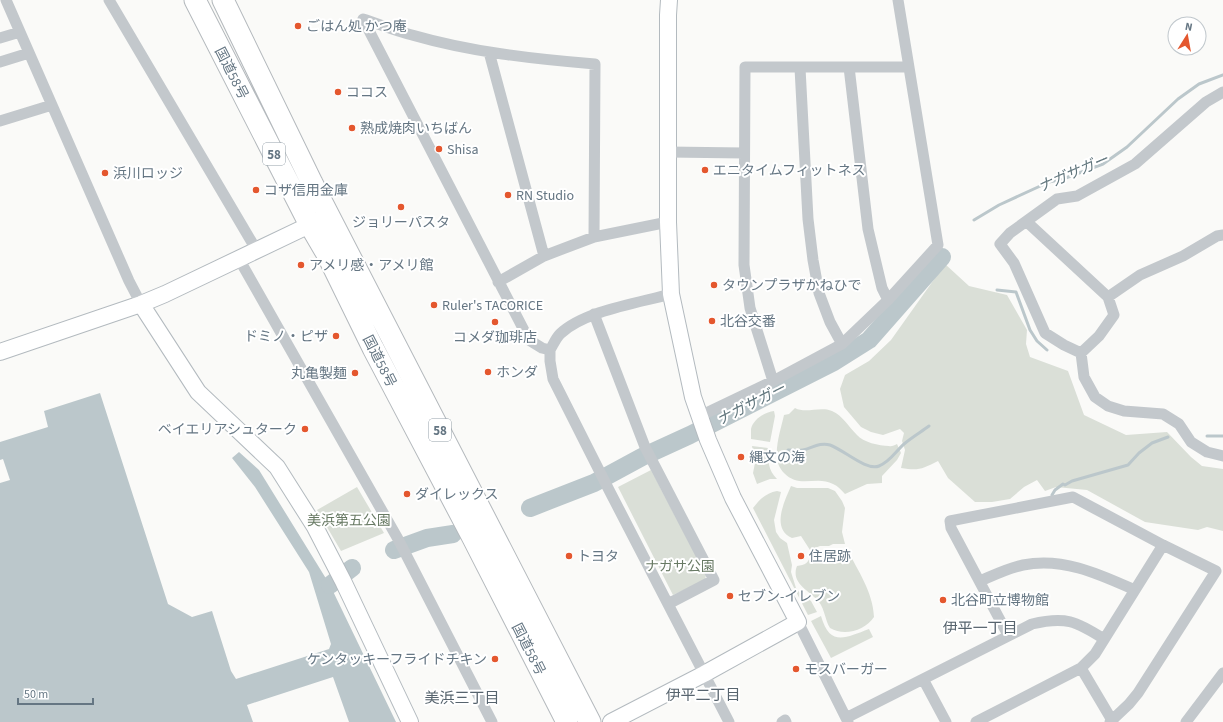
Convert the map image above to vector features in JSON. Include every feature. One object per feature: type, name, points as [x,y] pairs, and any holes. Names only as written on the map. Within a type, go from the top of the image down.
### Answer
[{"type":"highway","name":"国道58号","points":[[195,0],[567,722]]},
{"type":"highway","name":"国道58号","points":[[223,0],[305,169],[590,722]]},
{"type":"street","points":[[6,0],[129,281],[198,392],[277,467],[315,527],[340,574],[410,722]]},
{"type":"street","points":[[109,0],[257,251]]},
{"type":"street","points":[[669,0],[668,222],[671,294],[693,397],[707,440],[733,498],[847,720],[923,679],[1032,624],[1050,620],[1061,620],[1086,627],[1104,639]]},
{"type":"street","points":[[700,417],[773,381],[842,344],[888,300],[938,245],[898,0]]},
{"type":"street","points":[[550,350],[542,348],[529,340],[363,19],[412,35],[489,52],[537,59],[595,64],[594,237]]},
{"type":"street","points":[[0,38],[20,32]]},
{"type":"street","points":[[489,52],[544,256]]},
{"type":"street","points":[[0,62],[29,53]]},
{"type":"street","points":[[773,381],[750,308],[744,265],[745,67],[909,67]]},
{"type":"street","points":[[800,68],[808,219],[813,260],[819,293],[830,322],[842,344]]},
{"type":"street","points":[[849,68],[868,229],[882,288],[888,300]]},
{"type":"street","points":[[1081,353],[1064,346],[1045,333],[1014,263],[1000,244],[1010,233],[1027,222],[1056,199],[1077,196],[1135,164],[1206,102],[1223,92]]},
{"type":"street","points":[[0,121],[52,104]]},
{"type":"street","points":[[668,152],[744,153]]},
{"type":"street","points":[[0,352],[142,304],[194,281],[329,215]]},
{"type":"street","points":[[498,282],[544,256],[594,237],[668,222]]},
{"type":"street","points":[[1027,222],[1108,297],[1114,315],[1099,336],[1081,353]]},
{"type":"street","points":[[1108,297],[1140,274],[1183,256],[1217,236],[1223,235]]},
{"type":"street","points":[[239,259],[398,539],[492,722]]},
{"type":"street","points":[[671,294],[594,314],[570,325],[558,336],[550,350],[550,361],[553,378],[729,722]]},
{"type":"street","points":[[594,314],[645,447],[714,580],[668,604]]},
{"type":"street","points":[[1081,353],[1084,377],[1095,397],[1108,406],[1124,411],[1163,414],[1179,424],[1191,442],[1207,452],[1223,456]]},
{"type":"street","points":[[1008,635],[951,528],[950,521],[1073,496],[1163,545],[1216,571],[1138,693],[1112,721],[1081,668]]},
{"type":"street","points":[[976,722],[1081,668],[1094,654],[1104,639],[1163,545]]},
{"type":"street","points":[[980,581],[1021,565],[1050,562],[1084,569],[1135,590]]},
{"type":"street","points":[[611,722],[704,674],[798,622]]},
{"type":"street","points":[[1186,722],[1223,673]]},
{"type":"street","points":[[923,679],[946,722]]},
{"type":"street","points":[[782,722],[786,720],[786,722]]},
{"type":"green space","points":[[945,264],[969,286],[1007,295],[1027,330],[1026,344],[1030,357],[1068,371],[1084,415],[1126,435],[1167,432],[1191,457],[1202,466],[1223,469],[1223,531],[1207,527],[1198,530],[1145,522],[1087,490],[1056,487],[1045,491],[1037,480],[1024,487],[1010,499],[992,502],[975,502],[948,478],[938,461],[920,469],[901,468],[905,450],[902,441],[904,433],[900,429],[883,435],[871,432],[861,427],[844,407],[840,389],[845,375],[869,361],[891,340]]},
{"type":"green space","points":[[795,408],[799,410],[823,409],[832,411],[842,418],[863,440],[881,445],[891,446],[897,444],[901,453],[897,460],[882,476],[882,483],[867,484],[845,494],[836,486],[827,482],[802,481],[790,478],[779,466],[777,451],[778,439],[784,415],[789,414]]},
{"type":"green space","points":[[774,411],[775,416],[770,442],[751,439],[751,429],[754,422],[763,414]]},
{"type":"green space","points":[[752,446],[768,448],[769,465],[777,479],[770,479],[757,484],[753,473],[755,463]]},
{"type":"green space","name":"ナガサ公園","points":[[651,470],[706,575],[705,580],[673,595],[618,487]]},
{"type":"green space","points":[[791,486],[797,488],[828,488],[835,491],[845,508],[842,532],[845,544],[820,546],[810,550],[801,536],[792,538],[786,534],[782,528],[781,515]]},
{"type":"green space","name":"美浜第五公園","points":[[357,487],[384,533],[341,551],[317,510]]},
{"type":"green space","points":[[777,491],[781,492],[774,520],[776,532],[780,538],[787,543],[792,565],[791,572],[796,588],[801,594],[811,601],[817,612],[808,615],[753,508],[764,497]]},
{"type":"green space","points":[[847,549],[868,590],[874,617],[860,629],[842,632],[830,628],[821,605],[802,587],[796,578],[796,572],[797,566],[806,563],[809,560],[810,555],[817,552],[823,556],[827,556],[831,552],[837,554]]},
{"type":"green space","points":[[821,616],[825,626],[834,636],[839,638],[846,637],[869,629],[873,637],[831,658],[811,621]]},
{"type":"shaded area","points":[[100,393],[168,604],[192,617],[212,611],[231,671],[236,679],[329,649],[331,644],[309,572],[255,487],[232,458],[239,452],[259,470],[330,585],[396,722],[349,722],[333,677],[247,705],[253,722],[0,722],[0,442],[48,427],[44,411]]},
{"type":"pier","points":[[3,459],[10,480],[0,483],[0,460]]},
{"type":"waterway","name":"ナガサガー","points":[[974,220],[999,205],[1049,182],[1063,179],[1103,164],[1127,147],[1178,99],[1199,84],[1223,75]]},
{"type":"waterway","name":"ナガサガー","points":[[530,508],[594,483],[642,457],[690,435],[834,362],[869,340],[942,257]]},
{"type":"waterway","points":[[997,290],[1016,292],[1030,330],[1037,341],[1047,350]]},
{"type":"waterway","points":[[788,450],[801,450],[826,444],[836,448],[861,463],[874,467],[879,466],[890,459],[907,441],[929,426]]},
{"type":"waterway","points":[[1207,436],[1223,436]]},
{"type":"waterway","points":[[1052,495],[1055,490],[1063,484],[1065,485],[1072,481],[1128,465],[1139,453],[1152,443],[1168,437]]},
{"type":"waterway","name":"ナガサガー","points":[[394,550],[427,538],[453,534]]},
{"type":"waterway","name":"ナガサガー","points":[[330,585],[352,568]]},
{"type":"place","name":"ごはん処 かつ庵","points":[[298,26]]},
{"type":"place","name":"ココス","points":[[338,92]]},
{"type":"place","name":"熟成焼肉いちばん","points":[[352,128]]},
{"type":"place","name":"Shisa","points":[[439,149]]},
{"type":"place","name":"エニタイムフィットネス","points":[[705,170]]},
{"type":"place","name":"浜川ロッジ","points":[[105,173]]},
{"type":"place","name":"コザ信用金庫","points":[[256,190]]},
{"type":"place","name":"RN Studio","points":[[508,195]]},
{"type":"place","name":"ジョリーパスタ","points":[[401,207]]},
{"type":"place","name":"アメリ感・アメリ館","points":[[301,265]]},
{"type":"place","name":"タウンプラザかねひで","points":[[714,285]]},
{"type":"place","name":"Ruler's TACORICE","points":[[434,305]]},
{"type":"place","name":"北谷交番","points":[[712,321]]},
{"type":"place","name":"コメダ珈琲店","points":[[495,322]]},
{"type":"place","name":"ドミノ・ピザ","points":[[336,336]]},
{"type":"place","name":"ホンダ","points":[[488,372]]},
{"type":"place","name":"丸亀製麺","points":[[355,373]]},
{"type":"place","name":"ベイエリアシュターク","points":[[305,429]]},
{"type":"place","name":"縄文の海","points":[[741,457]]},
{"type":"place","name":"ダイレックス","points":[[407,494]]},
{"type":"place","name":"トヨタ","points":[[569,556]]},
{"type":"place","name":"住居跡","points":[[801,556]]},
{"type":"place","name":"セブン-イレブン","points":[[730,596]]},
{"type":"place","name":"北谷町立博物館","points":[[943,600]]},
{"type":"place","name":"ケンタッキーフライドチキン","points":[[495,659]]},
{"type":"place","name":"モスバーガー","points":[[796,669]]},
{"type":"district","name":"伊平一丁目","points":[[980,628]]},
{"type":"district","name":"伊平二丁目","points":[[703,695]]},
{"type":"district","name":"美浜三丁目","points":[[462,698]]}]
